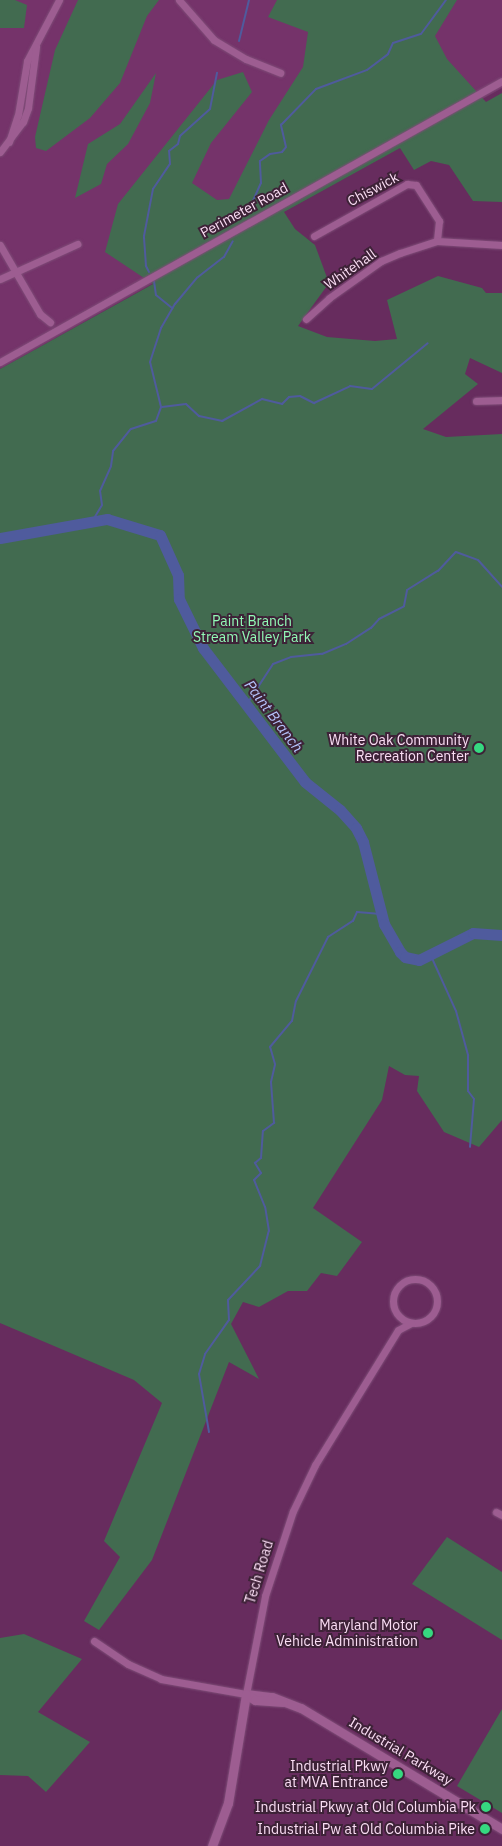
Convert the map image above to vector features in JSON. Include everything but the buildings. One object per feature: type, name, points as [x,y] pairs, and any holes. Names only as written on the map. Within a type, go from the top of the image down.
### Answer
[{"type":"street","points":[[0,152],[9,142],[18,115],[27,61],[59,0]]},
{"type":"street","points":[[179,0],[214,40],[246,59],[280,73]]},
{"type":"street","name":"Perimeter Road","points":[[0,362],[502,81]]},
{"type":"street","name":"Chiswick","points":[[314,236],[407,184],[416,185],[439,221],[437,241]]},
{"type":"street","name":"Whitehall","points":[[306,319],[329,298],[381,261],[437,241],[502,245]]},
{"type":"street","points":[[0,279],[77,244]]},
{"type":"street","points":[[0,245],[40,314],[50,322]]},
{"type":"street","points":[[476,401],[502,400]]},
{"type":"street","points":[[410,1279],[428,1282],[436,1292],[437,1306],[426,1320],[411,1323],[398,1330],[397,1314],[393,1302],[397,1288],[410,1279]]},
{"type":"street","points":[[397,1314],[411,1323]]},
{"type":"street","name":"Tech Road","points":[[212,1846],[228,1803],[265,1596],[293,1511],[315,1466],[398,1330]]},
{"type":"street","name":"Industrial Parkway","points":[[94,1641],[128,1664],[161,1679],[246,1694],[267,1703],[285,1702],[318,1718],[502,1829]]},
{"type":"shaded area","points":[[0,0],[502,0],[502,88],[0,369]]},
{"type":"green space","points":[[0,0],[15,0],[27,5],[24,28],[0,28]]},
{"type":"green space","points":[[78,0],[159,0],[147,16],[120,83],[90,118],[46,151],[36,148],[35,137],[55,50]]},
{"type":"green space","name":"Paint Branch Stream Valley Park","points":[[277,0],[457,0],[435,36],[447,59],[486,102],[502,93],[502,202],[473,201],[449,165],[431,161],[414,170],[400,148],[284,212],[295,229],[315,245],[329,283],[298,326],[327,337],[375,341],[397,339],[387,300],[438,276],[482,288],[486,293],[502,293],[502,373],[470,358],[465,374],[478,384],[423,429],[446,437],[502,434],[502,1120],[479,1147],[444,1132],[417,1091],[419,1076],[405,1075],[389,1066],[382,1100],[313,1208],[362,1242],[337,1276],[321,1273],[307,1291],[288,1291],[259,1307],[243,1302],[231,1324],[259,1379],[229,1362],[152,1560],[99,1630],[84,1621],[120,1557],[104,1541],[162,1403],[134,1380],[0,1323],[0,369],[153,284],[105,252],[118,204],[217,80],[243,72],[252,92],[211,143],[192,183],[217,200],[229,199],[269,120],[303,67],[308,32],[268,17]]},
{"type":"green space","points":[[156,73],[150,103],[128,144],[107,164],[101,184],[75,198],[88,144],[120,124]]},
{"type":"green space","points":[[447,1537],[502,1572],[502,1640],[412,1584]]},
{"type":"green space","points":[[24,1634],[82,1659],[38,1712],[90,1742],[46,1792],[28,1776],[0,1775],[0,1638]]},
{"type":"green space","points":[[502,1709],[502,1813],[457,1786]]},
{"type":"waterway","points":[[239,41],[249,0]]},
{"type":"waterway","points":[[248,212],[261,183],[260,161],[270,154],[282,152],[286,147],[281,125],[316,89],[367,70],[388,54],[393,43],[421,34],[446,0]]},
{"type":"waterway","points":[[149,272],[146,266],[144,236],[153,189],[170,164],[169,151],[178,144],[180,136],[210,109],[217,73]]},
{"type":"waterway","points":[[93,520],[102,505],[100,491],[111,466],[113,451],[131,429],[156,421],[161,407],[150,362],[161,328],[175,304],[198,277],[224,257],[233,241]]},
{"type":"waterway","points":[[154,281],[156,295],[172,308]]},
{"type":"waterway","points":[[162,407],[186,404],[199,416],[222,421],[262,399],[282,404],[289,397],[300,396],[314,403],[350,386],[372,389],[428,343]]},
{"type":"waterway","name":"Paint Branch","points":[[0,538],[107,519],[160,535],[178,575],[179,599],[203,648],[305,782],[340,810],[356,828],[363,842],[384,924],[400,952],[405,957],[419,960],[473,933],[502,935]]},
{"type":"waterway","points":[[245,707],[273,664],[291,657],[322,654],[346,644],[371,628],[379,619],[404,606],[407,590],[438,571],[456,552],[478,560],[502,587]]},
{"type":"waterway","points":[[209,1432],[199,1374],[205,1354],[229,1320],[228,1300],[260,1266],[269,1231],[265,1207],[254,1180],[261,1173],[255,1163],[261,1158],[263,1131],[274,1123],[271,1082],[275,1064],[270,1047],[292,1021],[296,1001],[328,937],[353,921],[357,912],[381,914]]},
{"type":"waterway","points":[[431,956],[456,1011],[468,1055],[468,1091],[474,1099],[470,1147]]},
{"type":"place","name":"White Oak Community Recreation Center","points":[[479,748]]},
{"type":"place","name":"Maryland Motor Vehicle Administration","points":[[428,1633]]},
{"type":"place","name":"Industrial Pkwy at MVA Entrance","points":[[398,1774]]},
{"type":"place","name":"Industrial Pkwy at Old Columbia Pk","points":[[486,1807]]},
{"type":"place","name":"Industrial Pw at Old Columbia Pike","points":[[485,1829]]}]
